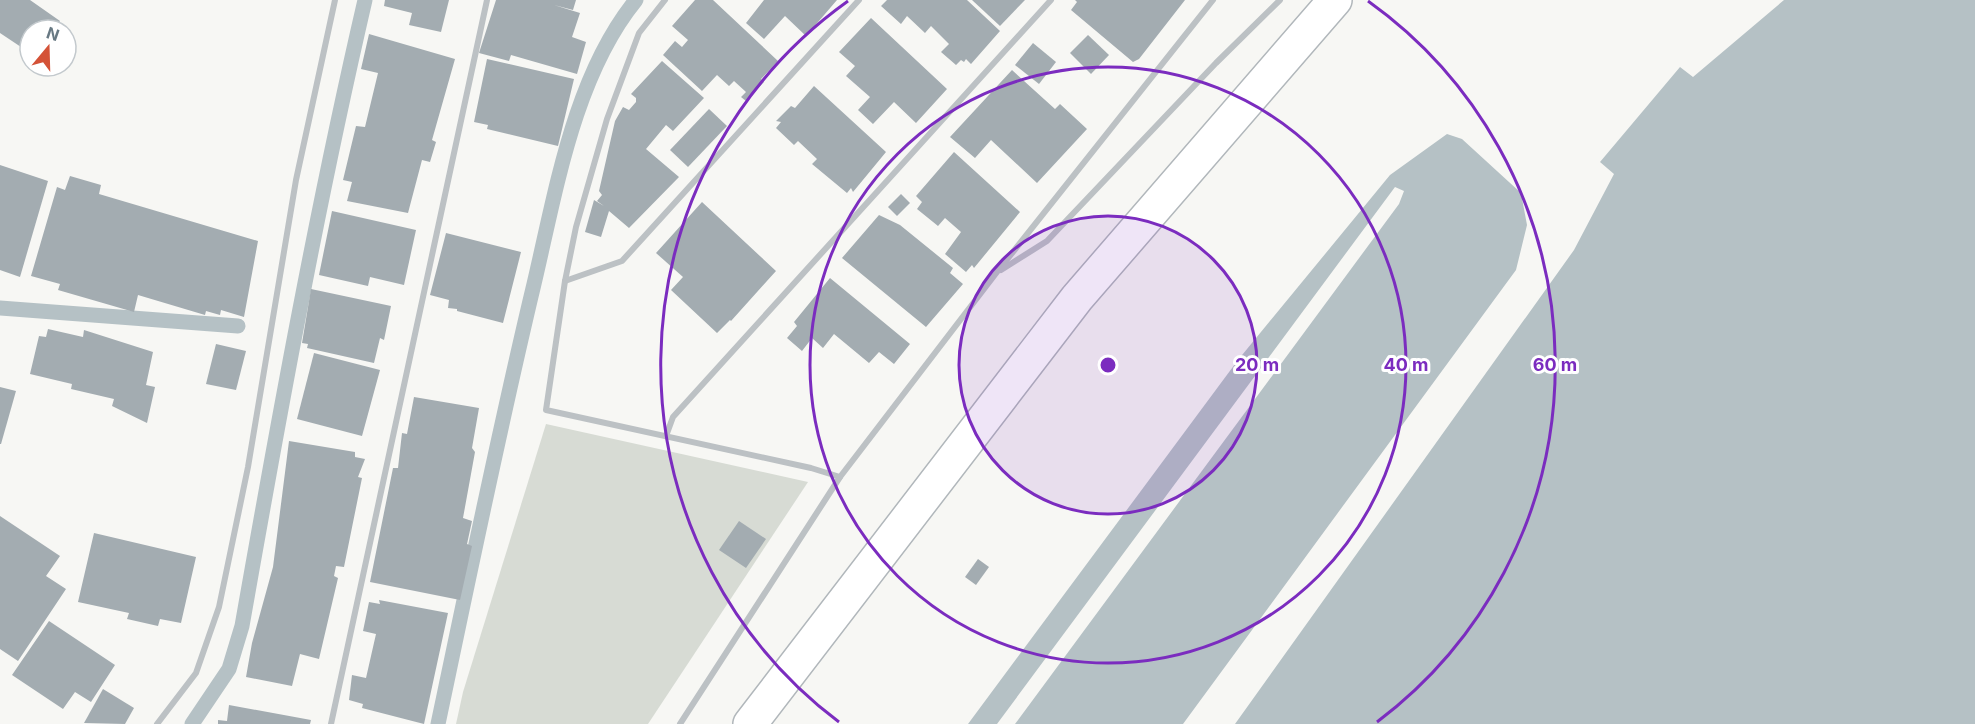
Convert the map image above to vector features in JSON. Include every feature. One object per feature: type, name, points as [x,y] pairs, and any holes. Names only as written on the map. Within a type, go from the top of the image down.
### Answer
[{"type":"street","points":[[157,724],[196,673],[219,607],[248,467],[296,180],[335,0]]},
{"type":"street","points":[[331,724],[487,0]]},
{"type":"street","points":[[665,0],[639,33],[607,119],[576,228],[565,281],[546,410],[811,468],[840,477]]},
{"type":"street","points":[[565,281],[622,261],[859,0]]},
{"type":"street","points":[[666,436],[673,417],[1051,0]]},
{"type":"street","points":[[680,724],[840,477],[997,272],[1213,0]]},
{"type":"street","points":[[997,272],[1047,241],[1216,63],[1280,0]]},
{"type":"street","points":[[750,724],[1077,298],[1335,0]]},
{"type":"shaded area","points":[[1784,0],[1975,0],[1975,724],[1235,724],[1574,250],[1614,174],[1600,162],[1680,67],[1693,77]]},
{"type":"shaded area","points":[[1447,134],[1462,139],[1521,193],[1527,225],[1516,270],[1183,724],[1015,724],[1399,204],[1404,191],[1395,187],[997,724],[968,724],[1238,360],[1390,175]]},
{"type":"shaded area","points":[[546,424],[808,482],[648,724],[456,724],[463,692]]},
{"type":"building","points":[[0,0],[30,0],[56,18],[18,18],[18,45],[0,33]]},
{"type":"building","points":[[385,0],[449,0],[441,32],[409,25],[412,13],[384,6]]},
{"type":"building","points":[[496,0],[576,0],[573,10],[554,5],[580,13],[572,37],[586,42],[577,74],[511,55],[509,61],[479,53]]},
{"type":"building","points":[[695,0],[713,0],[778,61],[761,79],[764,82],[746,101],[741,97],[746,92],[734,81],[729,86],[717,75],[702,91],[663,55],[675,41],[682,47],[688,40],[672,26]]},
{"type":"building","points":[[764,0],[837,0],[806,36],[785,16],[764,39],[746,23]]},
{"type":"building","points":[[887,0],[967,0],[1000,31],[971,64],[966,59],[956,65],[941,52],[949,44],[931,26],[925,33],[907,16],[901,24],[881,6]]},
{"type":"building","points":[[972,0],[1025,0],[1000,26]]},
{"type":"building","points":[[1075,0],[1185,0],[1139,59],[1133,62],[1071,10],[1077,2]]},
{"type":"building","points":[[871,18],[947,89],[916,123],[894,102],[873,124],[858,110],[870,97],[846,76],[855,66],[839,52]]},
{"type":"building","points":[[369,34],[455,59],[432,140],[436,142],[430,162],[422,160],[408,213],[347,201],[352,182],[343,180],[356,126],[365,127],[378,73],[361,69]]},
{"type":"building","points":[[1088,35],[1109,55],[1091,74],[1070,53]]},
{"type":"building","points":[[1033,43],[1056,62],[1039,84],[1015,65]]},
{"type":"building","points":[[487,59],[574,79],[558,146],[487,129],[488,125],[474,122]]},
{"type":"building","points":[[662,61],[704,98],[673,131],[666,125],[646,149],[679,177],[629,228],[609,211],[601,237],[585,232],[594,200],[604,206],[597,201],[602,195],[599,191],[615,121],[623,107],[629,110],[636,102],[636,98],[631,94]]},
{"type":"building","points":[[1012,70],[1055,109],[1060,104],[1087,129],[1037,183],[991,140],[975,158],[950,137]]},
{"type":"building","points":[[814,86],[886,152],[853,192],[851,188],[847,193],[812,164],[817,159],[798,141],[794,145],[776,128],[781,122],[776,121],[791,106],[795,108]]},
{"type":"building","points":[[709,109],[727,126],[688,167],[670,150]]},
{"type":"building","points":[[954,152],[1020,212],[974,268],[972,265],[966,272],[945,254],[961,232],[945,218],[938,226],[917,209],[922,202],[916,196]]},
{"type":"building","points":[[0,165],[48,181],[20,277],[0,270]]},
{"type":"building","points":[[70,176],[101,185],[99,194],[258,241],[244,317],[221,310],[220,315],[206,311],[205,315],[138,295],[134,312],[58,290],[60,284],[31,276],[57,187],[65,190]]},
{"type":"building","points":[[901,194],[910,203],[897,216],[888,207]]},
{"type":"building","points":[[702,202],[776,271],[731,321],[717,333],[671,290],[683,277],[656,253]]},
{"type":"building","points":[[332,211],[416,230],[404,285],[370,277],[368,286],[319,275]]},
{"type":"building","points":[[879,215],[900,225],[953,268],[950,273],[963,284],[926,327],[842,258]]},
{"type":"building","points":[[446,233],[521,252],[503,323],[448,308],[449,300],[430,295]]},
{"type":"building","points":[[830,278],[910,344],[894,364],[879,352],[869,363],[834,334],[823,348],[812,338],[802,351],[787,338],[797,326],[794,322]]},
{"type":"building","points":[[311,289],[391,306],[384,340],[380,338],[374,363],[307,348],[308,344],[302,343]]},
{"type":"building","points":[[48,329],[83,337],[84,330],[153,352],[146,385],[155,387],[147,423],[112,406],[114,399],[71,389],[72,384],[30,374],[39,336],[46,337]]},
{"type":"building","points":[[216,344],[246,351],[236,390],[206,384]]},
{"type":"building","points":[[314,353],[380,370],[362,436],[297,419]]},
{"type":"building","points":[[0,387],[16,391],[1,444],[0,444]]},
{"type":"building","points":[[414,397],[479,408],[472,448],[475,452],[463,518],[472,521],[467,544],[472,546],[460,600],[370,582],[393,468],[398,468],[402,433],[407,434]]},
{"type":"building","points":[[289,441],[355,452],[355,457],[365,459],[358,477],[362,478],[344,567],[336,566],[334,576],[338,578],[319,659],[300,654],[292,686],[246,677],[252,643],[273,567]]},
{"type":"building","points":[[0,516],[60,556],[46,576],[66,589],[18,661],[0,649]]},
{"type":"building","points":[[739,521],[766,539],[746,568],[719,550]]},
{"type":"building","points":[[94,533],[196,557],[181,623],[160,619],[158,626],[127,619],[129,613],[78,602]]},
{"type":"building","points":[[978,559],[989,567],[976,585],[965,577]]},
{"type":"building","points":[[379,600],[448,613],[424,724],[362,708],[363,704],[349,700],[352,675],[366,678],[376,634],[363,631],[369,602],[380,604]]},
{"type":"building","points":[[49,621],[115,665],[91,702],[75,692],[63,709],[12,675]]},
{"type":"building","points":[[103,689],[134,708],[125,724],[84,723]]},
{"type":"building","points":[[229,705],[311,720],[310,724],[218,724],[218,720],[227,721]]},
{"type":"waterway","points":[[192,724],[229,669],[242,626],[299,312],[365,0]]},
{"type":"waterway","points":[[438,724],[496,449],[570,136],[597,63],[615,30],[636,0]]},
{"type":"waterway","points":[[0,308],[238,326]]}]
